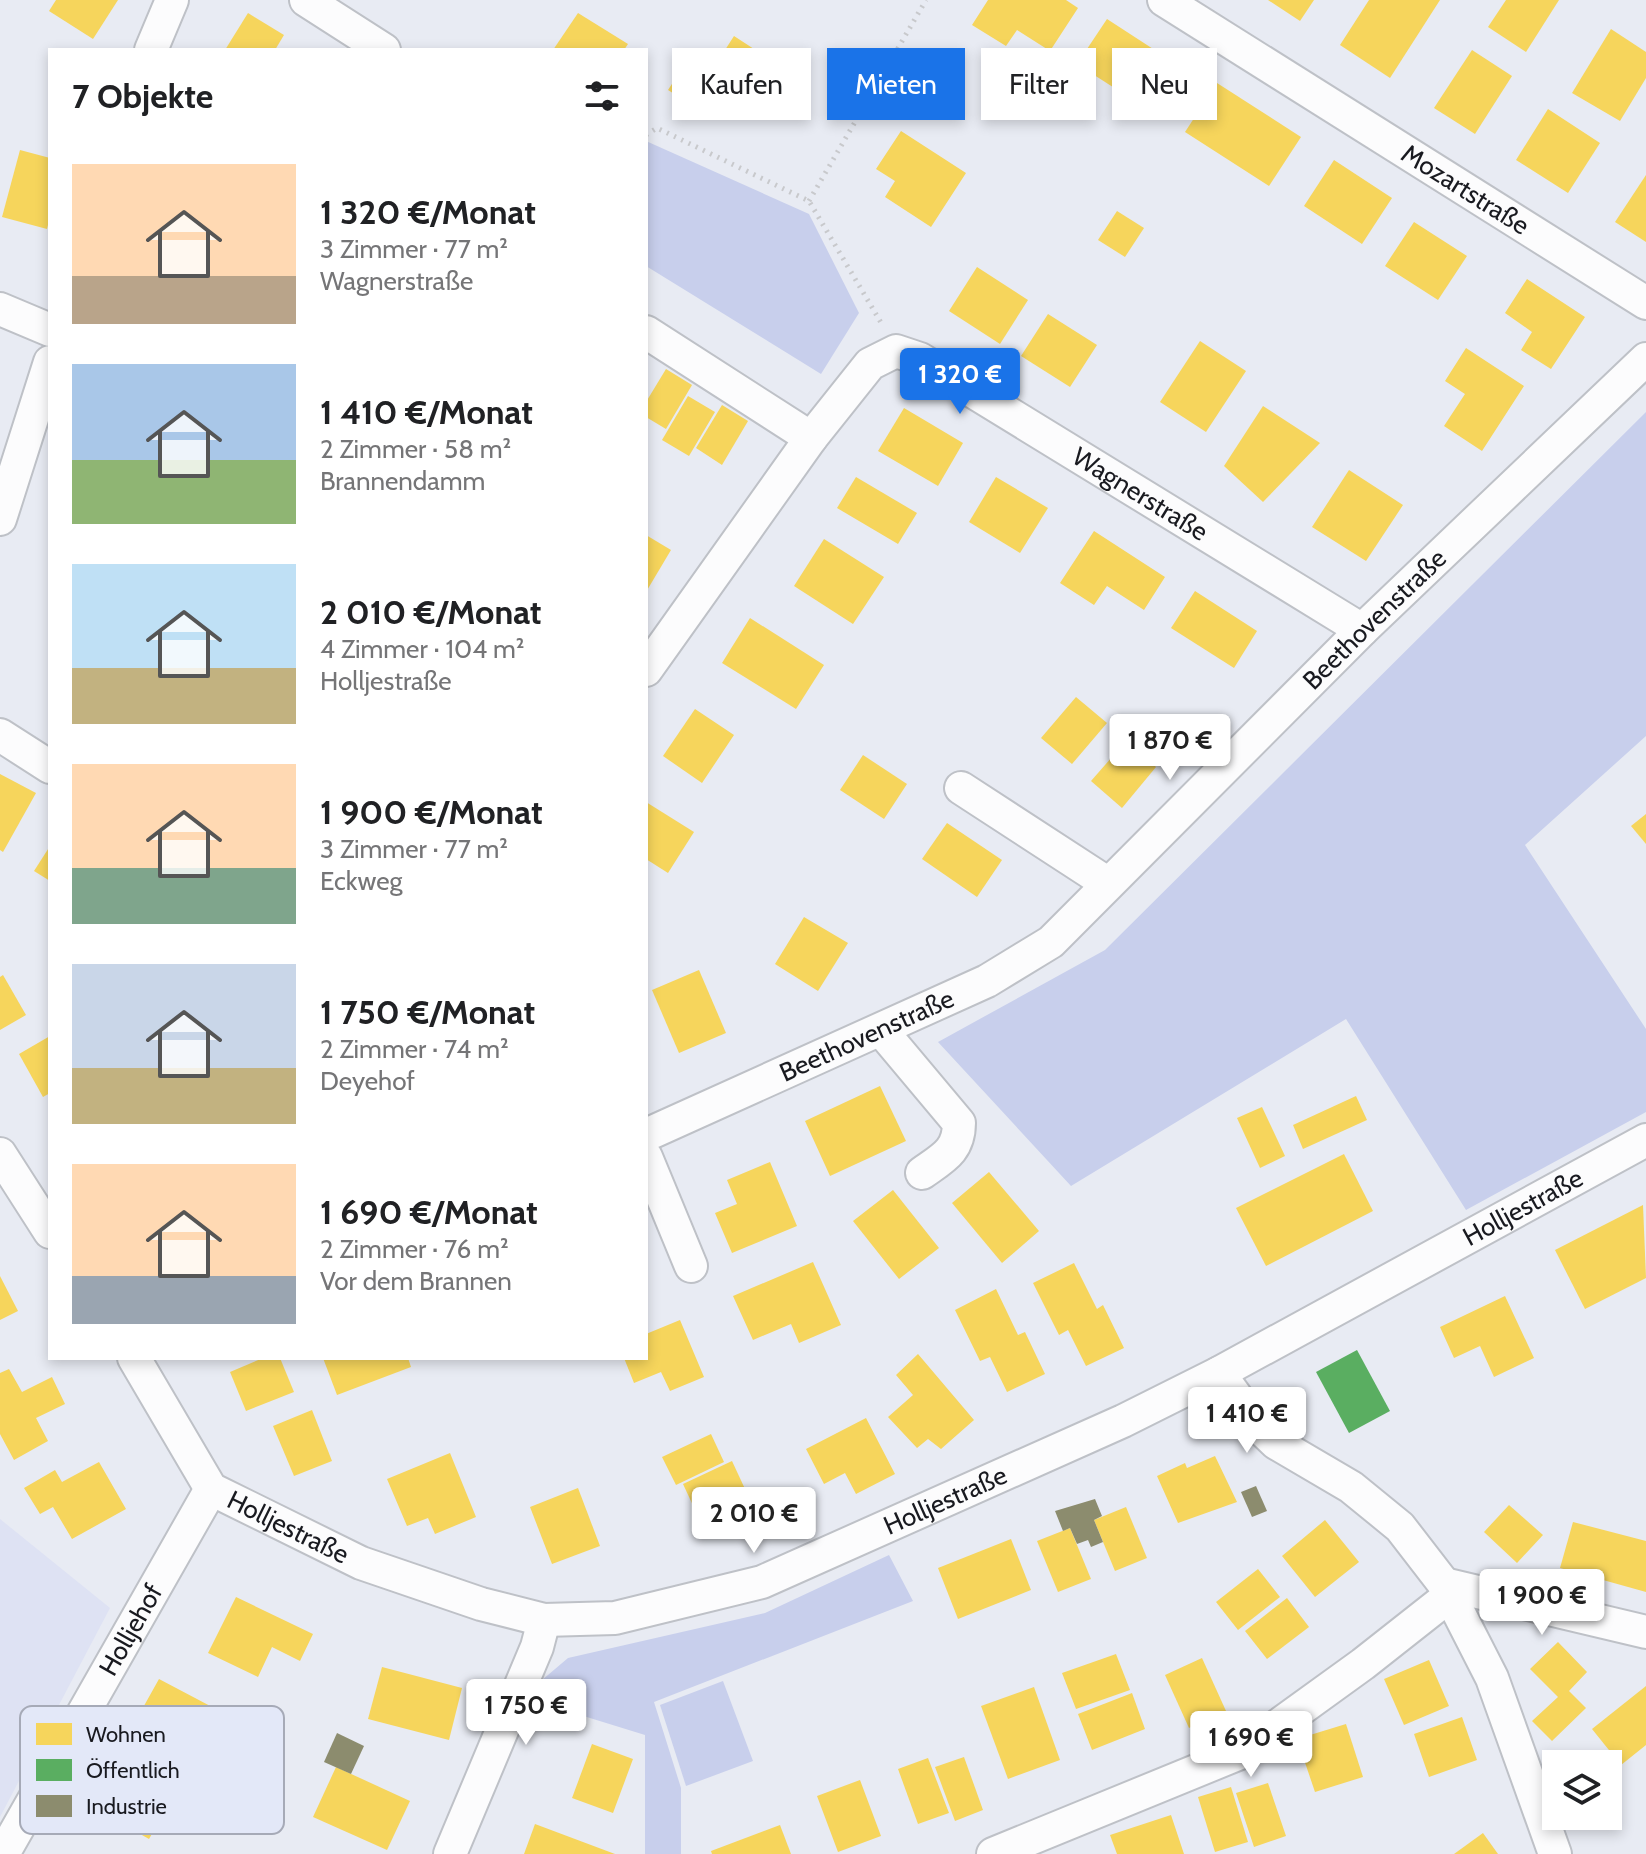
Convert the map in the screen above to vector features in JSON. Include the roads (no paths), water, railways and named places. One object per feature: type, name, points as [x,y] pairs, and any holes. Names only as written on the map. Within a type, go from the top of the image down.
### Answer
[{"type":"street","points":[[152,48],[172,0]]},
{"type":"street","points":[[306,0],[381,48]]},
{"type":"street","name":"Mozartstraße","points":[[1164,0],[1646,303]]},
{"type":"street","points":[[0,309],[48,329]]},
{"type":"street","points":[[648,333],[811,438],[648,667]]},
{"type":"street","name":"Wagnerstraße","points":[[811,438],[870,364],[896,351],[920,359],[1362,630]]},
{"type":"street","name":"Beethovenstraße","points":[[648,1134],[987,981],[1051,942],[1362,630],[1646,359]]},
{"type":"street","points":[[0,519],[48,368]]},
{"type":"street","points":[[0,735],[48,766]]},
{"type":"street","points":[[961,788],[1107,883]]},
{"type":"street","points":[[881,1030],[959,1123],[959,1139],[953,1151],[922,1173]]},
{"type":"street","name":"Holljestraße","points":[[139,1360],[211,1489],[361,1563],[481,1604],[544,1620],[615,1618],[762,1582],[1123,1421],[1219,1373],[1646,1140]]},
{"type":"street","points":[[0,1154],[48,1229]]},
{"type":"street","points":[[648,1162],[691,1266]]},
{"type":"street","points":[[1219,1373],[1241,1407],[1276,1443],[1351,1487],[1400,1527],[1446,1591],[1492,1678],[1555,1854]]},
{"type":"street","name":"Holljehof","points":[[87,1706],[211,1489]]},
{"type":"street","points":[[1446,1591],[1646,1632]]},
{"type":"street","points":[[993,1854],[1240,1753],[1363,1664],[1446,1591]]},
{"type":"street","points":[[450,1854],[537,1647],[544,1620]]},
{"type":"street","name":"Holljehof","points":[[3,1854],[20,1824]]}]
